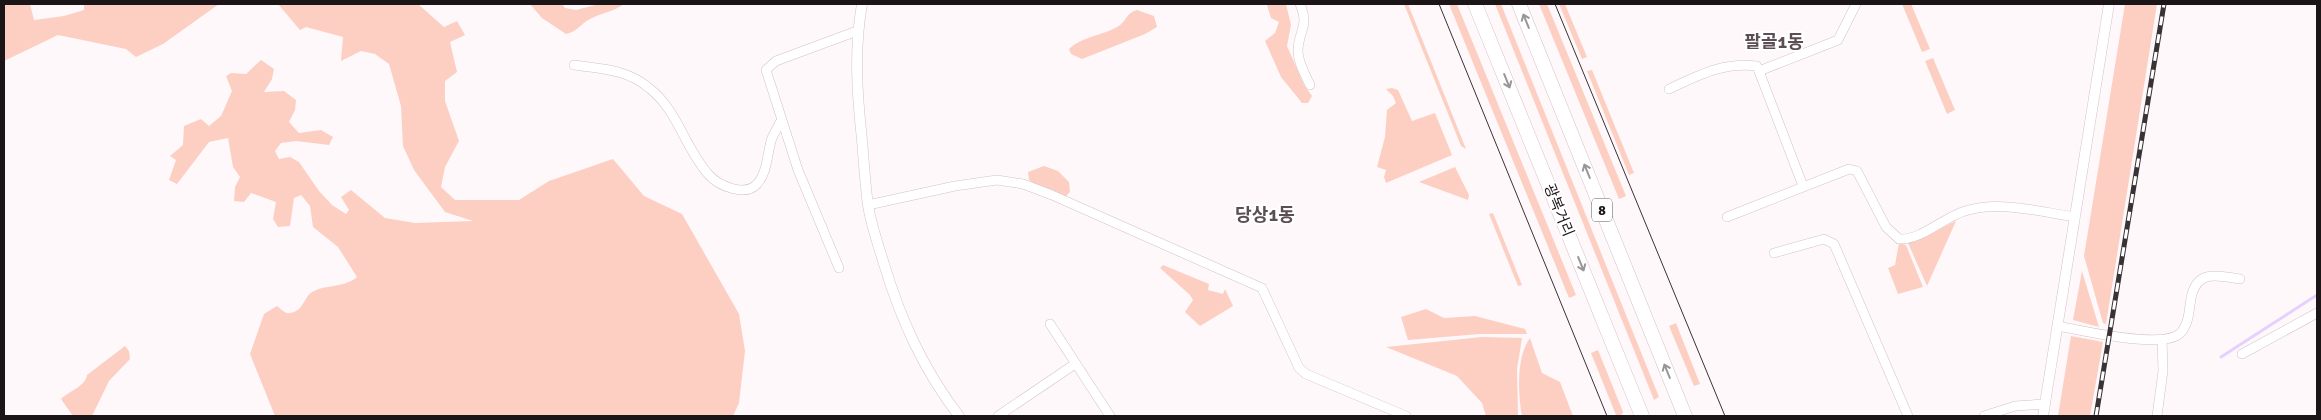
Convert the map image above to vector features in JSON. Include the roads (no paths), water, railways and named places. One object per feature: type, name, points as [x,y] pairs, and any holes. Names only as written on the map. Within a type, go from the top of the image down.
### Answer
[{"type":"highway","name":"광복거리","points":[[1476,4],[1637,409],[1642,416]]},
{"type":"highway","name":"8","points":[[1519,4],[1685,416]]},
{"type":"street","points":[[862,4],[857,31],[856,69],[868,205],[901,316],[916,350],[937,387],[959,416]]},
{"type":"street","points":[[1300,4],[1305,16],[1298,49],[1299,60],[1310,85]]},
{"type":"street","points":[[1759,71],[1838,40],[1856,4]]},
{"type":"street","points":[[2042,416],[2110,4]]},
{"type":"street","points":[[839,268],[798,170],[766,70],[776,60],[857,31]]},
{"type":"street","points":[[1669,89],[1703,73],[1738,64],[1757,66],[1803,186]]},
{"type":"street","points":[[574,65],[605,68],[623,73],[649,87],[665,102],[709,176],[722,185],[737,190],[749,189],[756,184],[762,174],[772,138],[781,120]]},
{"type":"street","points":[[1727,217],[1848,169],[1858,171],[1886,227],[1899,239],[1913,238],[1943,220],[1966,210],[1987,207],[2019,209],[2075,217]]},
{"type":"street","points":[[868,205],[955,186],[997,180],[1023,184],[1052,195],[1262,288],[1298,368],[1306,374],[1406,416]]},
{"type":"street","points":[[1774,253],[1824,239],[1834,244],[1908,416]]},
{"type":"street","points":[[2058,326],[2109,336],[2162,340],[2174,337],[2182,333],[2189,318],[2192,294],[2198,280],[2206,276],[2240,279]]},
{"type":"street","points":[[2242,354],[2317,313]]},
{"type":"street","points":[[1050,324],[1110,416]]},
{"type":"street","points":[[2157,416],[2163,371],[2162,340]]},
{"type":"street","points":[[998,416],[1075,364]]},
{"type":"street","points":[[1984,416],[2015,406],[2045,404]]},
{"type":"waterway","points":[[2221,357],[2317,295]]},
{"type":"tram line","points":[[1439,4],[1607,416]]},
{"type":"tram line","points":[[1555,4],[1725,416]]},
{"type":"railway","points":[[2096,416],[2164,4]]},
{"type":"district","name":"팔골1동","points":[[1774,42]]},
{"type":"district","name":"당상1동","points":[[1265,215]]}]
